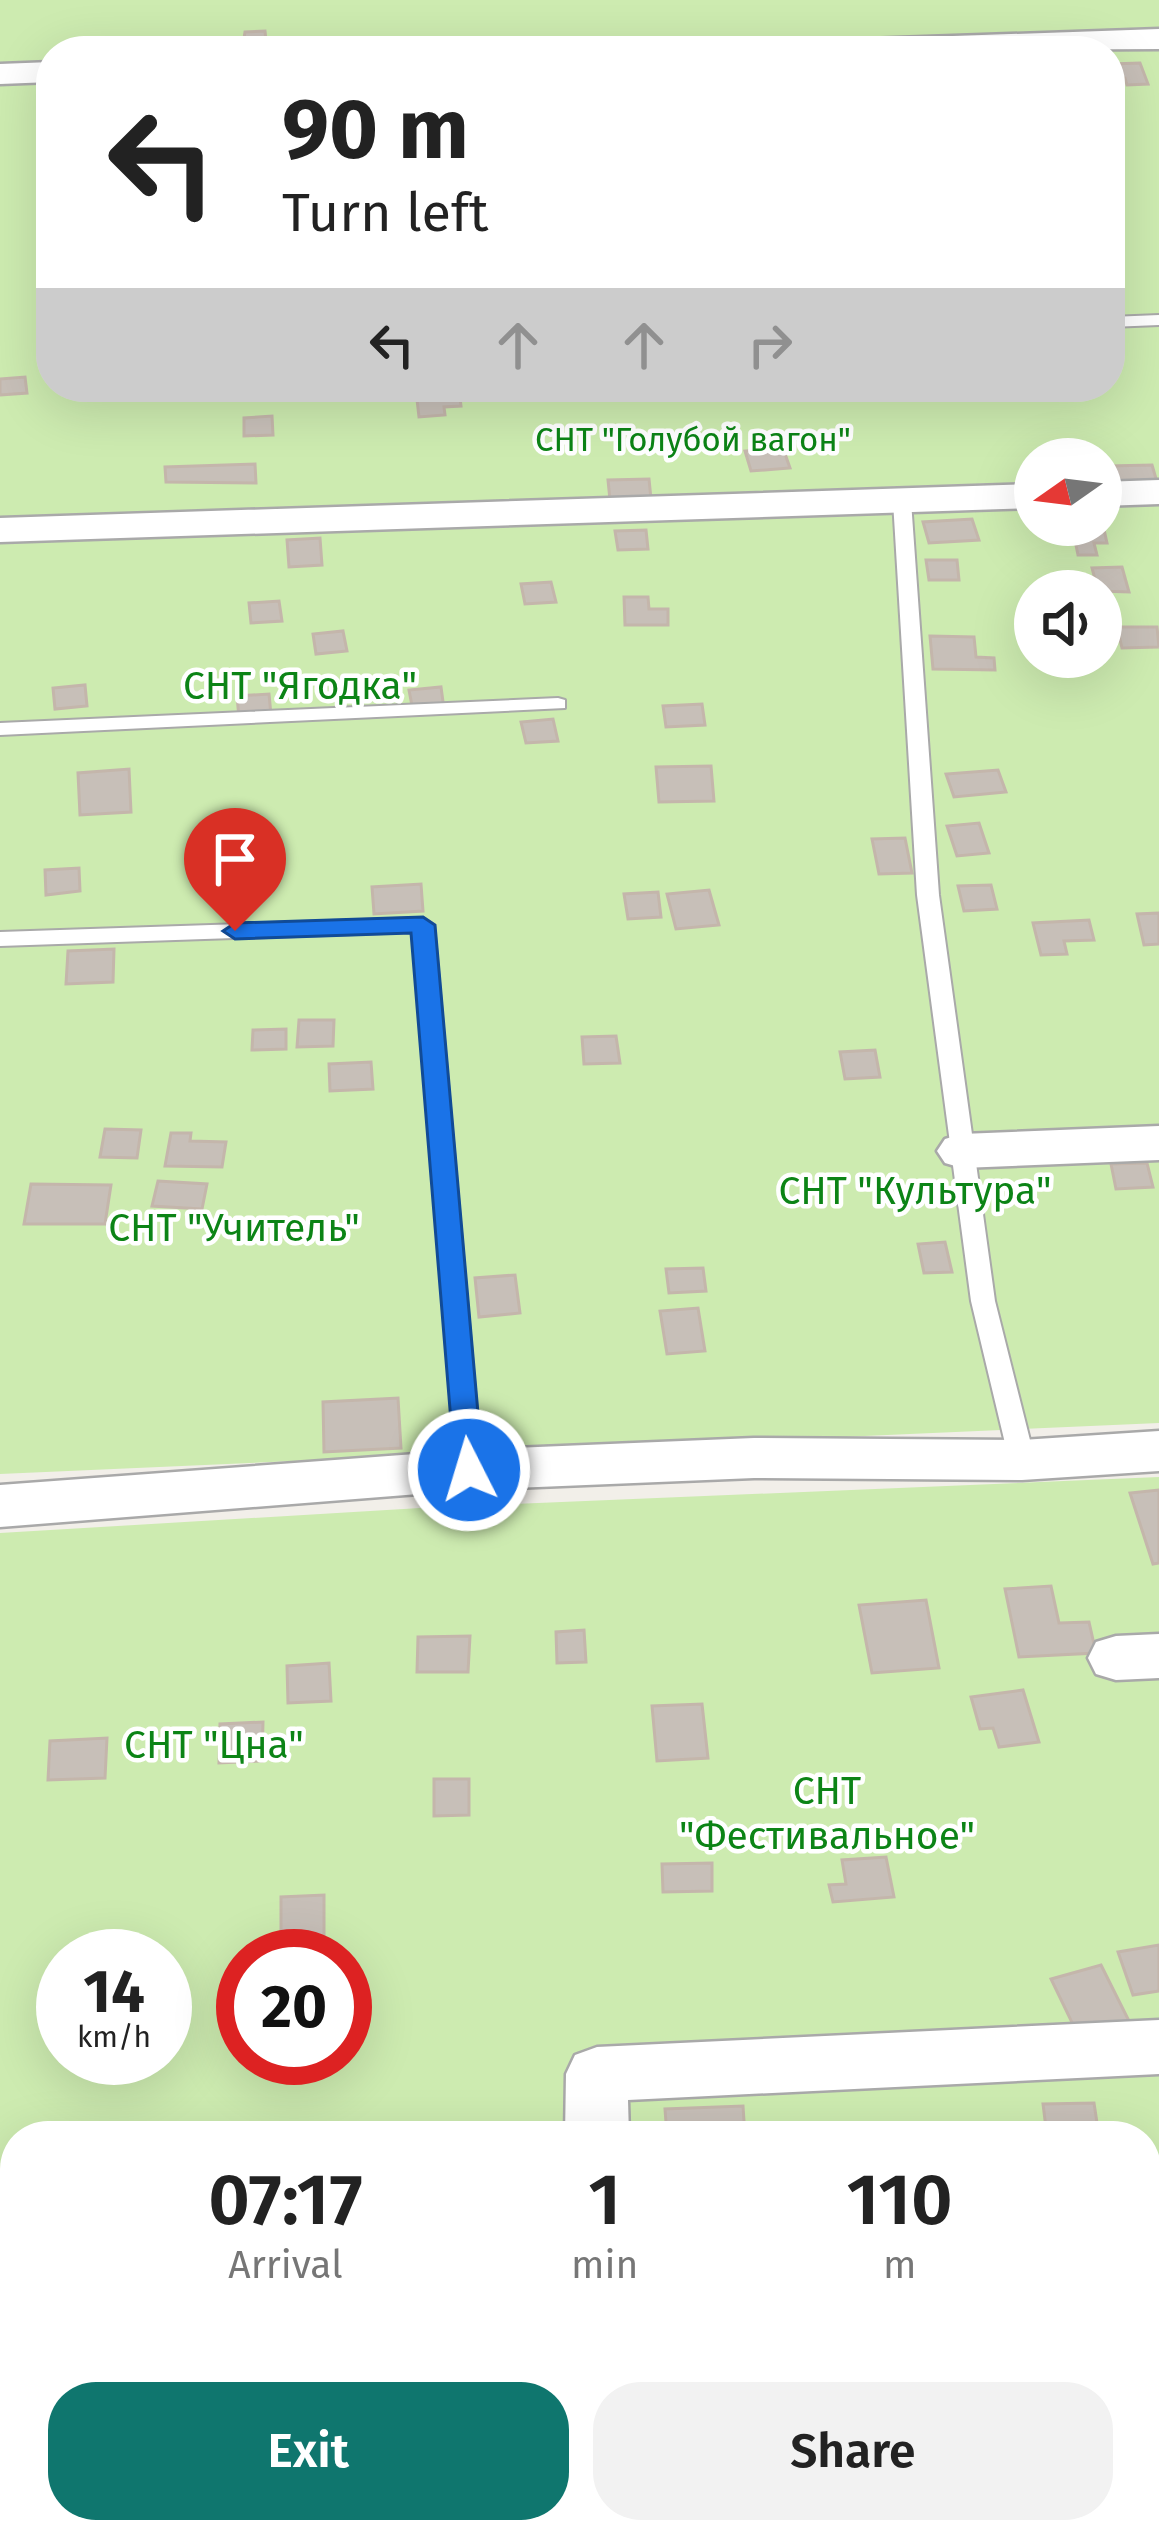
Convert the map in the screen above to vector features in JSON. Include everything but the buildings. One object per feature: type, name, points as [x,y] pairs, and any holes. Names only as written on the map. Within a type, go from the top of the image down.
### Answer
[{"type":"street","points":[[1125,40],[1159,39]]},
{"type":"street","points":[[0,74],[36,73]]},
{"type":"street","points":[[1122,493],[1159,492]]},
{"type":"street","points":[[0,530],[1014,497]]},
{"type":"street","points":[[962,1151],[1159,1143]]},
{"type":"street","points":[[0,1506],[469,1470],[754,1458],[1022,1460],[1159,1451]]},
{"type":"street","points":[[597,2121],[597,2074],[1159,2047]]},
{"type":"lane","points":[[1125,321],[1159,320]]},
{"type":"lane","points":[[902,501],[928,895],[983,1300],[1022,1460]]},
{"type":"lane","points":[[0,729],[558,704]]},
{"type":"lane","points":[[0,939],[423,925],[469,1470]]},
{"type":"green space","points":[[0,0],[1159,0],[1159,478],[1122,479],[1122,438],[1014,438],[1014,483],[598,497],[600,521],[1014,508],[1014,546],[1122,546],[1122,505],[1159,504],[1159,1423],[0,1474]]},
{"type":"green space","name":"СНТ \"Фестивальное\"","points":[[1159,1477],[1159,2121],[0,2121],[0,1533],[420,1508]]},
{"type":"route","points":[[235,931],[423,925],[469,1470]]},
{"type":"park label","name":"СНТ \"Голубой вагон\"","points":[[693,440]]},
{"type":"park label","name":"СНТ \"Ягодка\"","points":[[300,686]]},
{"type":"park label","name":"СНТ \"Культура\"","points":[[915,1191]]},
{"type":"park label","name":"СНТ \"Учитель\"","points":[[234,1228]]},
{"type":"park label","name":"СНТ \"Цна\"","points":[[214,1745]]}]
